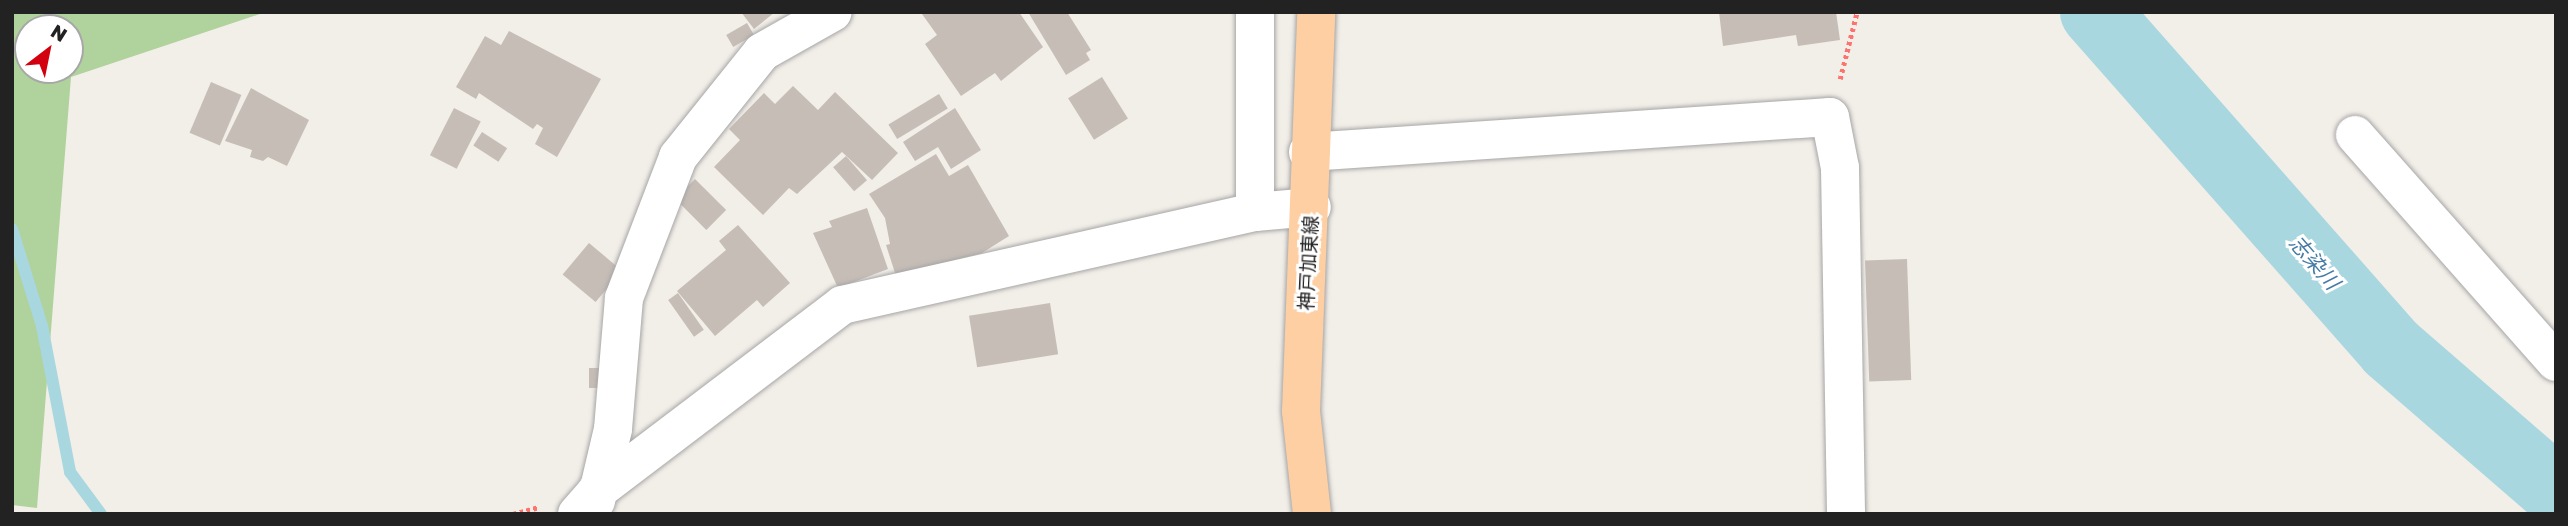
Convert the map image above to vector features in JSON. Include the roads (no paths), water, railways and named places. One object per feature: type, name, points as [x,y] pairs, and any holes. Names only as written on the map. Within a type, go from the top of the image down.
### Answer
[{"type":"main road","name":"神戸加東線","points":[[1312,514],[1300,411],[1312,207],[1308,152],[1316,12]]},
{"type":"street","points":[[590,506],[613,429],[624,298],[678,157],[762,52],[833,12]]},
{"type":"street","points":[[1255,12],[1255,212]]},
{"type":"street","points":[[1308,152],[1830,117],[1840,168],[1846,514]]},
{"type":"street","points":[[2355,135],[2556,362]]},
{"type":"street","points":[[590,506],[842,305],[1255,212],[1312,207]]},
{"type":"waterway","name":"志染川","points":[[2095,12],[2391,348],[2556,491]]},
{"type":"waterway","points":[[12,229],[42,326],[70,472],[101,514]]}]
